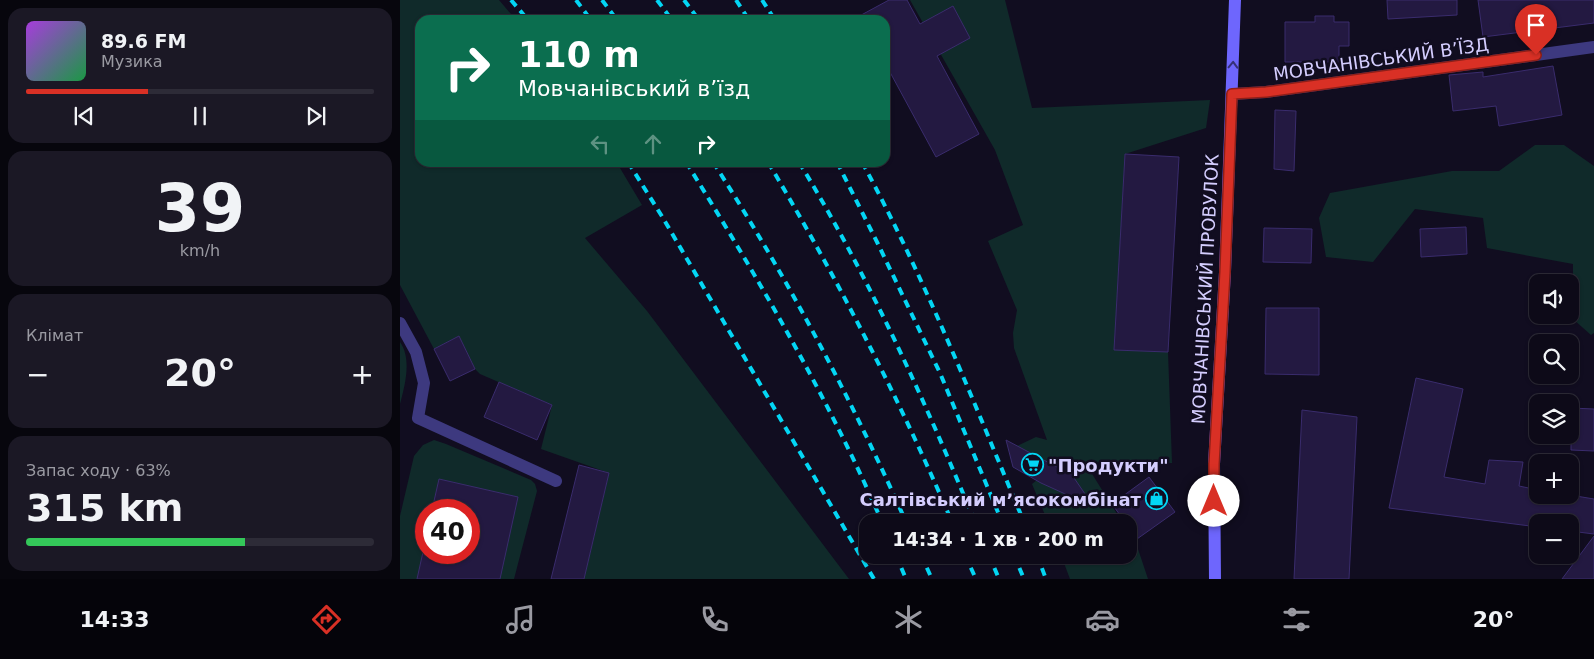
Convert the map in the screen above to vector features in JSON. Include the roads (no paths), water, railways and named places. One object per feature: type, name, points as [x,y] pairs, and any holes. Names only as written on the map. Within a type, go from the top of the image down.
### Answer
[{"type":"street","name":"МОВЧАНІВСЬКИЙ ПРОВУЛОК","points":[[1214,579],[1214,464],[1225,272],[1235,0]]},
{"type":"street","name":"МОВЧАНІВСЬКИЙ В’ЇЗД","points":[[1232,94],[1266,92],[1594,47]]},
{"type":"street","points":[[400,323],[416,352],[424,383],[418,418],[556,480]]},
{"type":"railway","points":[[511,0],[524,15]]},
{"type":"railway","points":[[576,0],[587,15]]},
{"type":"railway","points":[[602,0],[613,15]]},
{"type":"railway","points":[[657,0],[668,15]]},
{"type":"railway","points":[[684,0],[695,15]]},
{"type":"railway","points":[[736,0],[746,15]]},
{"type":"railway","points":[[762,0],[772,15]]},
{"type":"railway","points":[[631,167],[663,218],[874,579]]},
{"type":"railway","points":[[689,167],[791,339],[839,429],[878,514]]},
{"type":"railway","points":[[716,167],[767,249],[817,339],[902,514]]},
{"type":"railway","points":[[771,167],[843,294],[889,384],[949,514]]},
{"type":"railway","points":[[802,167],[849,249],[894,339],[936,430],[972,514]]},
{"type":"railway","points":[[840,167],[940,373],[999,514]]},
{"type":"railway","points":[[865,167],[907,250],[1021,514]]},
{"type":"railway","points":[[900,564],[906,579]]},
{"type":"railway","points":[[925,564],[932,579]]},
{"type":"railway","points":[[969,564],[976,579]]},
{"type":"railway","points":[[993,564],[999,579]]},
{"type":"railway","points":[[1018,564],[1024,579]]},
{"type":"railway","points":[[1040,564],[1046,579]]},
{"type":"place","name":"\"Продукти\"","points":[[1032,465]]},
{"type":"place","name":"Салтівський мʼясокомбінат","points":[[1157,499]]}]
